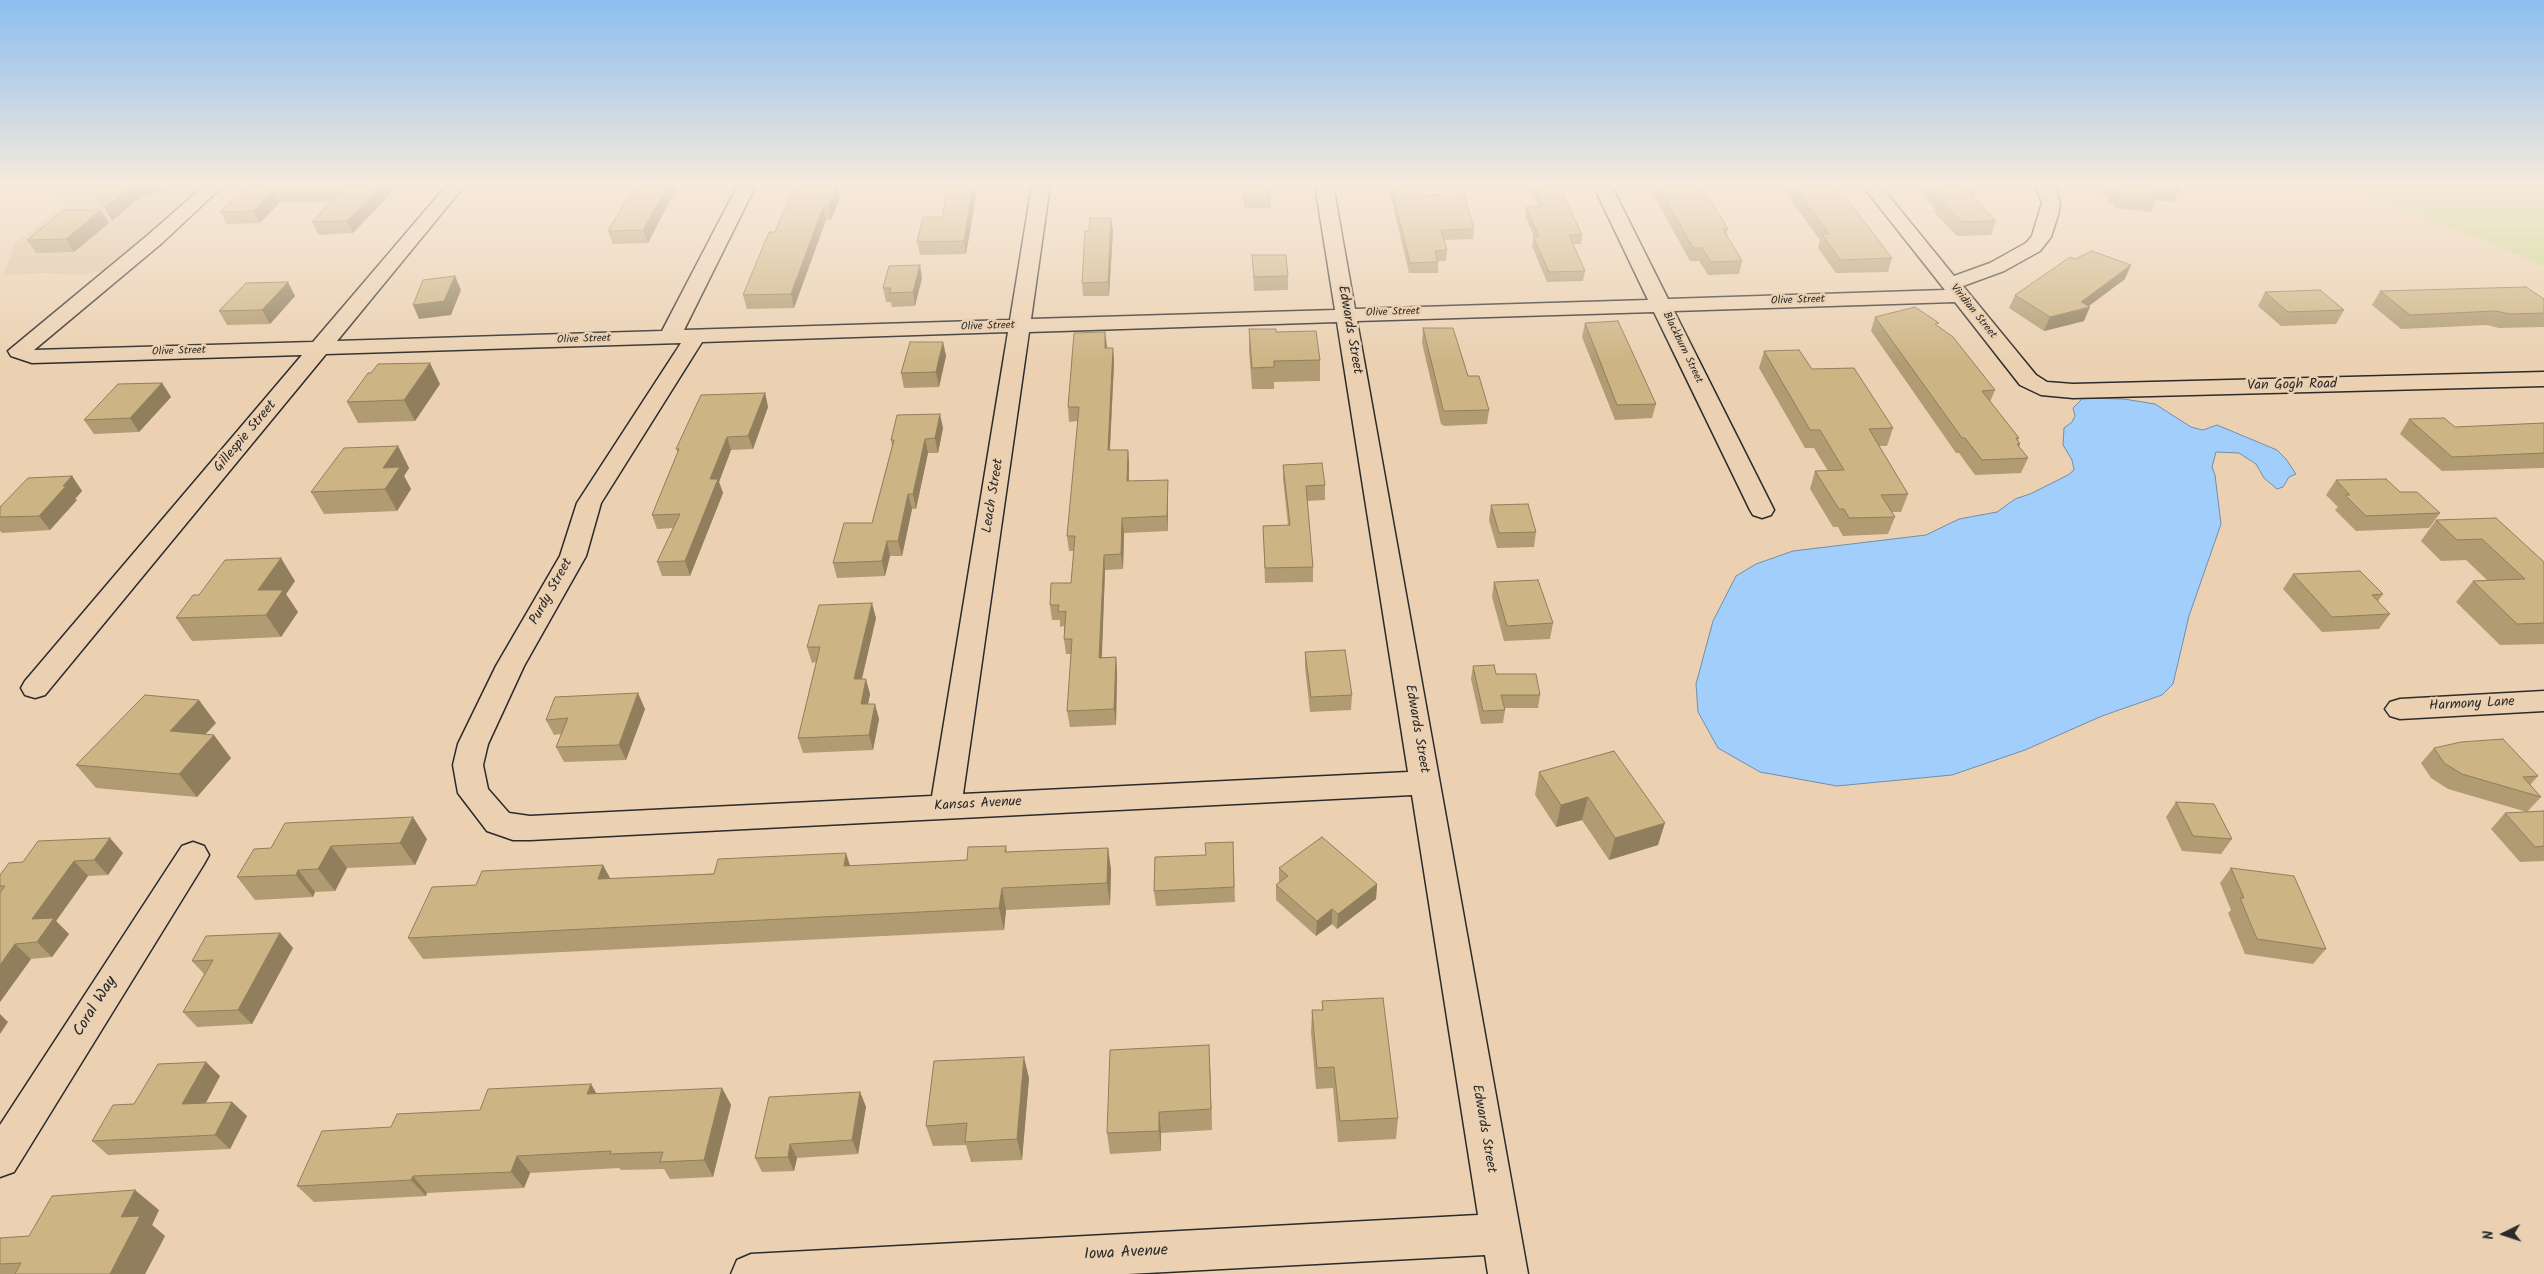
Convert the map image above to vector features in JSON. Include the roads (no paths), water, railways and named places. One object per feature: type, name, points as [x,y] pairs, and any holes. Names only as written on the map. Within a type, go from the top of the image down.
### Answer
[{"type":"street","name":"Olive Street","points":[[148,244],[18,351],[32,357],[1346,314],[1661,306],[1955,290],[2024,254],[2035,244]]},
{"type":"street","name":"Gillespie Street","points":[[35,688],[407,244]]},
{"type":"street","name":"Purdy Street","points":[[530,828],[513,828],[498,822],[473,793],[468,765],[473,744],[510,666],[573,556],[589,504],[682,337],[722,244]]},
{"type":"street","name":"Leach Street","points":[[946,807],[1032,244]]},
{"type":"street","name":"Edwards Street","points":[[1334,244],[1508,1274]]},
{"type":"street","name":"Blackburn Street","points":[[1631,244],[1762,510]]},
{"type":"street","name":"Viridian Street","points":[[1919,244],[2028,380],[2041,388]]},
{"type":"street","name":"Van Gogh Road","points":[[2041,388],[2073,391],[2544,379]]},
{"type":"street","name":"Harmony Lane","points":[[2400,709],[2544,701]]},
{"type":"street","name":"Kansas Avenue","points":[[530,828],[1425,783]]},
{"type":"street","name":"Coral Way","points":[[0,1159],[193,855]]},
{"type":"street","name":"Iowa Avenue","points":[[751,1274],[1501,1234]]},
{"type":"water","points":[[2083,398],[2124,399],[2155,404],[2191,427],[2203,430],[2217,425],[2277,450],[2296,474],[2289,477],[2283,487],[2277,489],[2264,478],[2256,464],[2239,453],[2216,452],[2212,467],[2215,475],[2221,524],[2189,616],[2173,684],[2162,695],[2102,716],[2025,750],[1952,775],[1837,786],[1760,772],[1718,748],[1698,712],[1696,684],[1713,621],[1736,576],[1756,564],[1793,551],[1926,535],[1959,519],[1997,512],[2015,499],[2030,494],[2068,475],[2074,470],[2072,460],[2063,445],[2064,428],[2072,422],[2075,416],[2073,408]]}]
